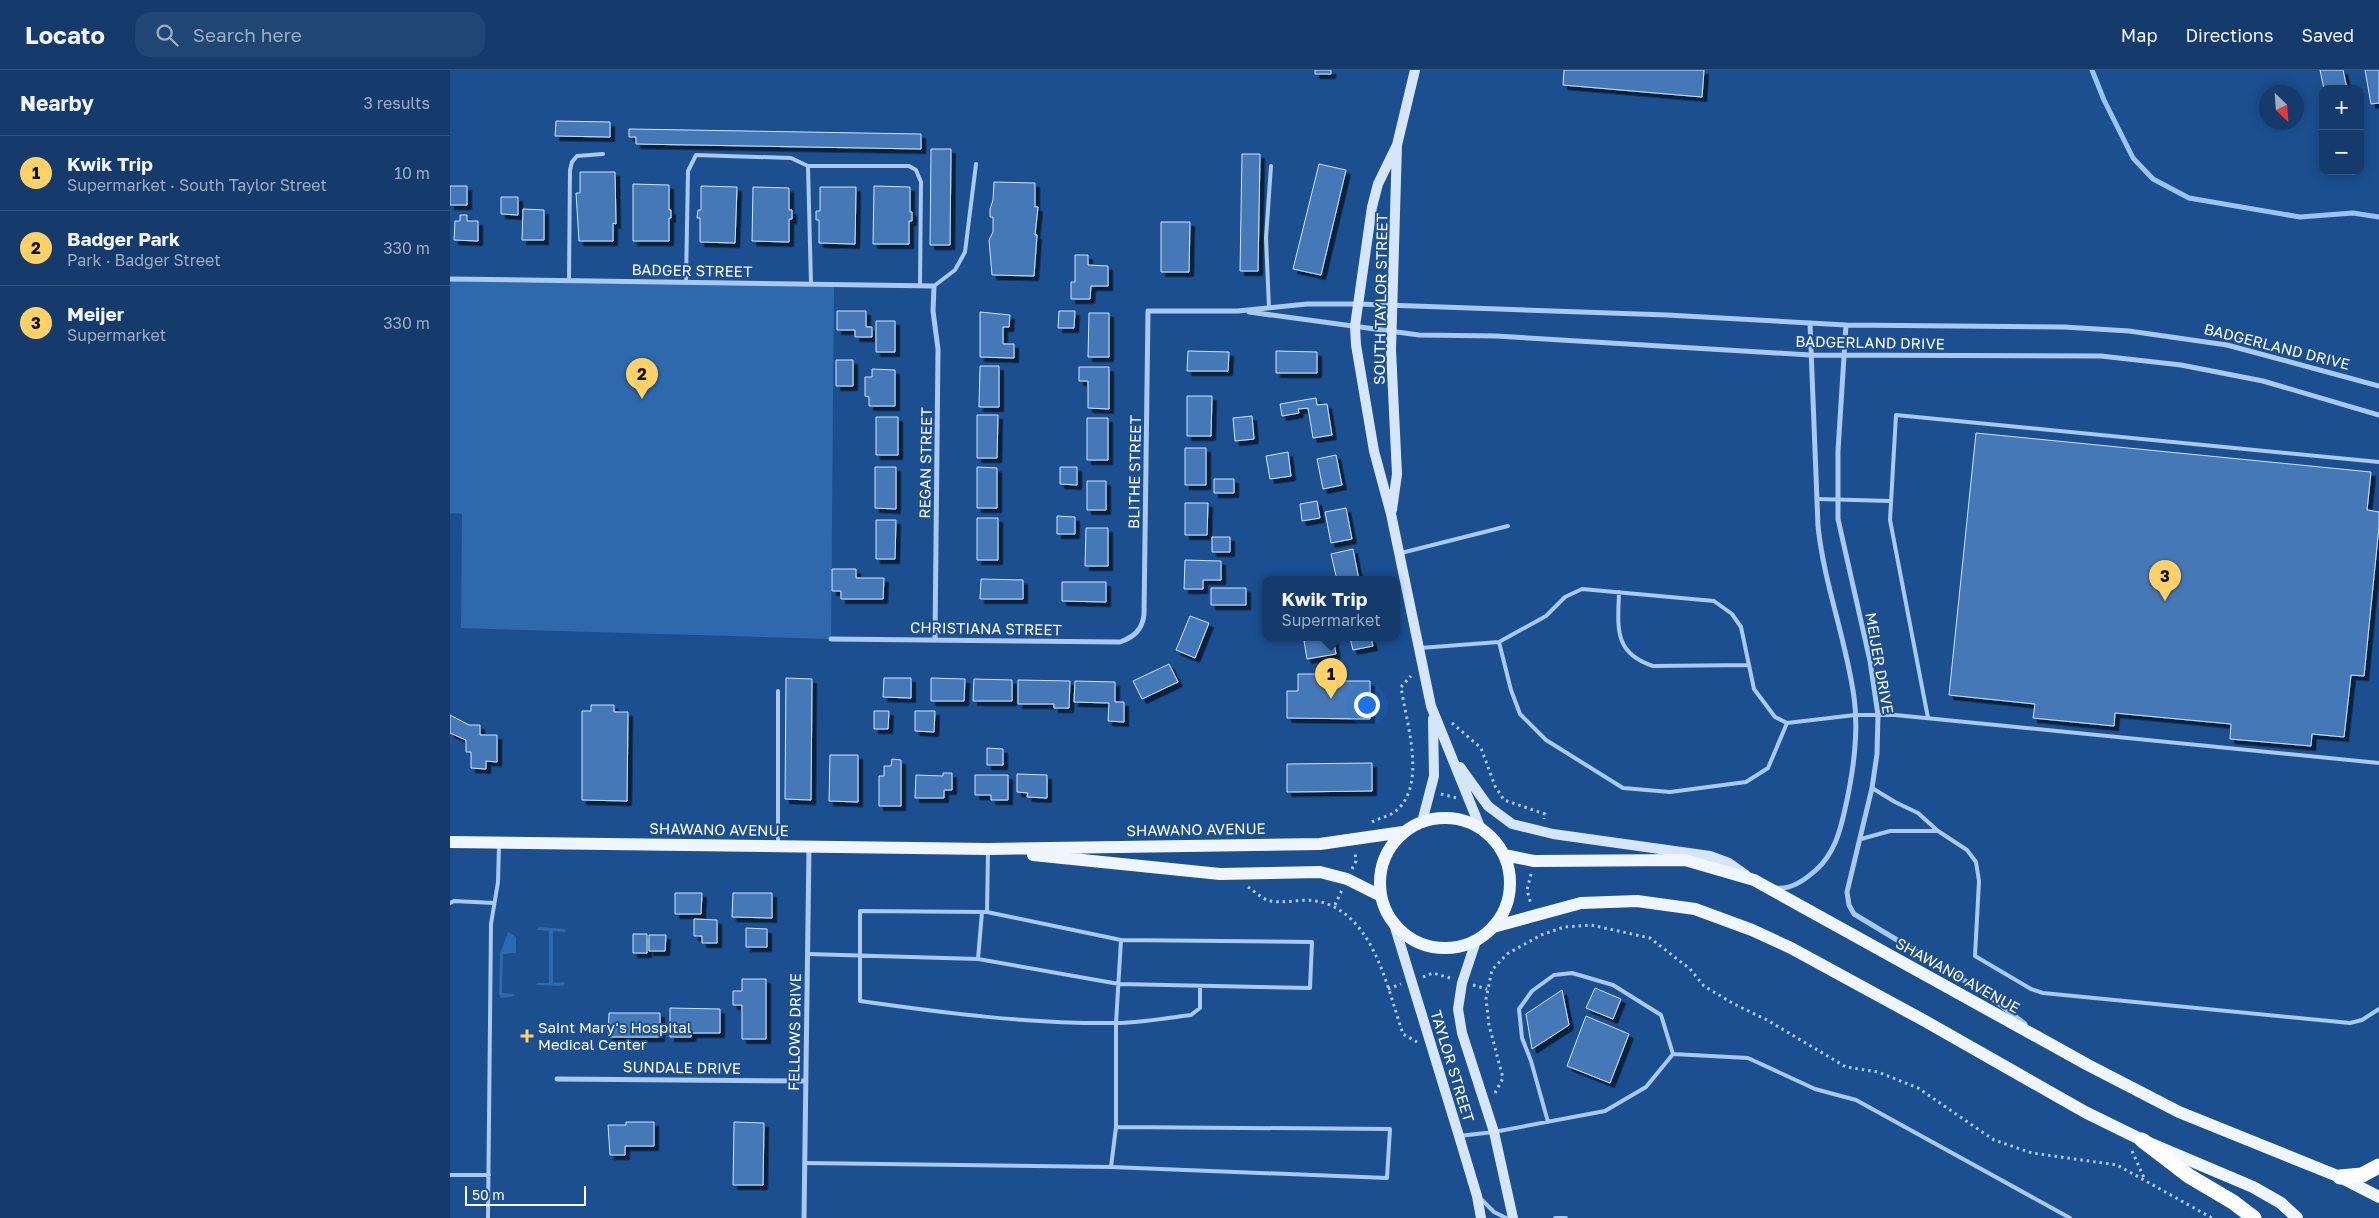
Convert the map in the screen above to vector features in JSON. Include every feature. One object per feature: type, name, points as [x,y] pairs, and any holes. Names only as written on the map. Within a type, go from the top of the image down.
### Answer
[{"type":"highway","points":[[2142,1140],[2189,1176],[2233,1202],[2254,1218]]},
{"type":"highway","points":[[2340,1177],[2362,1175],[2379,1166]]},
{"type":"main road","points":[[1442,818],[1462,820],[1480,827],[1494,839],[1504,855],[1510,873],[1510,893],[1504,911],[1494,927],[1476,941],[1454,948],[1432,947],[1411,939],[1394,924],[1385,911],[1381,896],[1380,879],[1383,861],[1391,845],[1403,832],[1422,822],[1442,818]]},
{"type":"main road","name":"SHAWANO AVENUE","points":[[450,842],[988,849],[1320,844],[1403,832]]},
{"type":"main road","name":"SHAWANO AVENUE","points":[[988,849],[1220,874],[1320,872],[1347,879],[1381,896]]},
{"type":"main road","name":"SHAWANO AVENUE","points":[[1504,855],[1534,860],[1684,860],[1758,882],[2053,1046],[2179,1112],[2340,1177],[2379,1197]]},
{"type":"main road","points":[[1494,927],[1581,903],[1637,901],[1695,909],[1752,930],[1791,948],[2122,1130],[2253,1187],[2281,1202],[2297,1218]]},
{"type":"street","name":"SOUTH TAYLOR STREET","points":[[1391,514],[1397,474],[1391,350],[1397,145],[1415,70]]},
{"type":"street","name":"SOUTH TAYLOR STREET","points":[[1397,145],[1378,184],[1372,208],[1355,326],[1356,345],[1374,451],[1391,514],[1432,706],[1447,748],[1480,827]]},
{"type":"street","name":"BADGER STREET","points":[[450,278],[934,286]]},
{"type":"street","name":"REGAN STREET","points":[[934,286],[933,311],[938,349],[935,640]]},
{"type":"street","points":[[1238,311],[1307,304],[1358,304]]},
{"type":"street","name":"BADGERLAND DRIVE","points":[[1358,304],[1393,307],[1658,314],[1810,324],[2064,327],[2163,334],[2251,350],[2379,386]]},
{"type":"street","name":"BLITHE STREET","points":[[1138,632],[1144,614],[1148,311],[1238,311]]},
{"type":"street","points":[[1238,311],[1355,326]]},
{"type":"street","name":"MEIJER DRIVE","points":[[1758,882],[1779,888],[1798,882],[1814,872],[1829,855],[1836,840],[1846,804],[1855,738],[1855,715],[1850,676],[1821,554],[1810,324]]},
{"type":"street","name":"MEIJER DRIVE","points":[[1846,325],[1846,355],[1838,451],[1838,519],[1870,661],[1878,715],[1877,754],[1872,788],[1847,892],[1849,905],[1854,914],[1985,993],[2053,1046]]},
{"type":"street","name":"BADGERLAND DRIVE","points":[[1355,326],[1419,335],[1496,336],[1810,355],[2068,355],[2151,361],[2286,386],[2379,416]]},
{"type":"street","name":"CHRISTIANA STREET","points":[[831,639],[1120,642],[1138,632]]},
{"type":"street","name":"SOUTH TAYLOR STREET","points":[[1422,822],[1434,776],[1432,706]]},
{"type":"street","points":[[1447,748],[1488,806],[1512,824],[1553,834],[1710,856],[1729,863],[1758,882]]},
{"type":"street","name":"FELLOWS DRIVE","points":[[804,1218],[809,847]]},
{"type":"street","name":"TAYLOR STREET","points":[[1394,924],[1477,1196],[1481,1218]]},
{"type":"street","name":"TAYLOR STREET","points":[[1476,941],[1462,983],[1458,1009],[1462,1033],[1494,1132],[1513,1218]]},
{"type":"street","name":"SUNDALE DRIVE","points":[[557,1079],[806,1081]]},
{"type":"lane","points":[[569,280],[569,200],[572,162],[577,156],[603,154]]},
{"type":"lane","points":[[686,282],[688,171],[696,155],[791,158],[808,166],[909,166],[916,170],[921,182],[920,286]]},
{"type":"lane","points":[[934,286],[955,270],[965,252],[976,164]]},
{"type":"lane","points":[[808,166],[811,284]]},
{"type":"lane","points":[[1269,308],[1266,238],[1271,166]]},
{"type":"lane","points":[[1928,718],[1890,520],[1896,415],[2379,462]]},
{"type":"lane","points":[[1817,499],[1891,501]]},
{"type":"lane","points":[[1399,554],[1508,526]]},
{"type":"lane","points":[[1419,648],[1499,642],[1546,616],[1565,597],[1582,589],[1714,601],[1732,614],[1741,627],[1754,688],[1775,717],[1787,723],[1855,715],[1928,718],[2379,764]]},
{"type":"lane","points":[[1619,592],[1618,634],[1626,649],[1642,663],[1653,666],[1749,665]]},
{"type":"lane","points":[[1499,642],[1511,690],[1520,714],[1546,740],[1623,788],[1670,792],[1746,782],[1768,768],[1787,723]]},
{"type":"lane","points":[[778,690],[778,846]]},
{"type":"lane","points":[[1872,788],[1918,813],[1938,831],[1967,850],[1976,862],[1979,881],[1976,956],[2031,989],[2043,993],[2350,1023],[2362,1020],[2379,1009]]},
{"type":"lane","points":[[1861,839],[1890,831],[1938,831]]},
{"type":"lane","points":[[488,1218],[491,924],[499,842]]},
{"type":"lane","points":[[987,912],[988,849]]},
{"type":"lane","points":[[450,903],[454,901],[494,903]]},
{"type":"lane","points":[[808,954],[860,955],[978,959],[1118,984],[1310,988],[1312,942],[1121,940],[987,912],[860,911],[860,955],[860,1001],[971,1016],[1038,1021],[1116,1023],[1191,1015],[1200,1008],[1200,986]]},
{"type":"lane","points":[[978,959],[982,912]]},
{"type":"lane","points":[[1112,1167],[1116,1127],[1116,1023],[1121,940]]},
{"type":"lane","points":[[1548,1122],[1522,1038],[1520,1009],[1532,991],[1554,975],[1572,973],[1613,985],[1662,1015],[1673,1054]]},
{"type":"lane","points":[[1459,1136],[1494,1132],[1605,1111],[1646,1087],[1673,1054]]},
{"type":"lane","points":[[1673,1054],[1748,1058],[1815,1089],[1856,1100],[2070,1218]]},
{"type":"lane","points":[[805,1163],[1112,1167],[1387,1178],[1390,1129],[1116,1127]]},
{"type":"lane","points":[[450,1175],[489,1175]]},
{"type":"lane","points":[[1477,1196],[1494,1212],[1506,1218]]},
{"type":"lane","points":[[1555,1218],[1566,1218]]},
{"type":"path","points":[[1363,826],[1396,811],[1411,785],[1413,757],[1401,687]]},
{"type":"path","points":[[1432,706],[1481,748],[1495,786],[1504,800],[1545,814]]},
{"type":"path","points":[[1352,870],[1356,861],[1354,844]]},
{"type":"path","points":[[1335,905],[1344,888]]},
{"type":"path","points":[[1268,900],[1314,900],[1335,905],[1353,919],[1377,960],[1403,1034]]},
{"type":"path","points":[[1690,970],[1704,986],[1802,1040],[1822,1054],[1846,1067],[1878,1072],[1918,1088],[1994,1140],[2032,1153],[2117,1166],[2212,1218]]},
{"type":"path","points":[[1415,980],[1433,974],[1451,979]]},
{"type":"path","points":[[1388,989],[1406,983]]},
{"type":"path","points":[[1469,984],[1487,989]]},
{"type":"path","points":[[2122,1130],[2145,1181]]},
{"type":"shaded area","points":[[450,279],[834,285],[831,639],[461,628],[462,514],[450,513]]},
{"type":"shaded area","points":[[539,927],[566,929],[565,932],[553,931],[553,983],[564,982],[565,984],[562,986],[536,985],[537,983],[549,983],[549,931],[537,930]]},
{"type":"shaded area","points":[[508,932],[516,937],[516,953],[503,954],[502,993],[514,994],[515,996],[501,998],[499,994],[500,954]]},
{"type":"building","points":[[1315,70],[1331,70],[1331,74],[1315,74]]},
{"type":"building","points":[[1564,70],[1704,70],[1702,97],[1563,85]]},
{"type":"building","points":[[2320,70],[2343,70],[2346,85],[2323,85]]},
{"type":"building","points":[[2365,70],[2379,70],[2379,103],[2371,104]]},
{"type":"building","points":[[556,121],[610,122],[610,137],[555,136]]},
{"type":"building","points":[[629,129],[921,134],[921,149],[636,144],[636,137],[629,137]]},
{"type":"building","points":[[931,149],[951,149],[950,245],[930,245]]},
{"type":"building","points":[[1242,154],[1260,154],[1258,271],[1240,271]]},
{"type":"building","points":[[1319,164],[1346,170],[1321,275],[1293,269]]},
{"type":"building","points":[[580,172],[615,172],[616,224],[613,223],[613,241],[579,241],[576,193],[580,193]]},
{"type":"building","points":[[994,182],[1035,183],[1035,207],[1038,207],[1034,276],[992,275],[989,240],[993,232],[993,217],[990,217],[990,209],[993,200]]},
{"type":"building","points":[[633,184],[669,185],[669,210],[671,210],[671,218],[669,218],[669,241],[633,241]]},
{"type":"building","points":[[450,186],[467,186],[467,205],[450,205]]},
{"type":"building","points":[[701,186],[737,187],[735,243],[700,242],[700,218],[697,218],[698,210],[701,210]]},
{"type":"building","points":[[874,186],[910,187],[912,221],[909,221],[909,244],[873,244]]},
{"type":"building","points":[[753,187],[789,188],[789,210],[792,210],[792,219],[789,219],[789,242],[752,241]]},
{"type":"building","points":[[820,187],[856,187],[855,244],[819,243],[819,220],[816,220],[816,211],[820,211]]},
{"type":"building","points":[[501,197],[518,197],[518,215],[501,214]]},
{"type":"building","points":[[523,209],[544,210],[544,240],[522,240]]},
{"type":"building","points":[[460,215],[467,215],[467,221],[478,221],[478,241],[454,240],[455,221],[460,221]]},
{"type":"building","points":[[1161,222],[1190,222],[1189,272],[1161,272]]},
{"type":"building","points":[[1075,255],[1088,255],[1088,265],[1108,266],[1108,286],[1091,286],[1090,299],[1071,299],[1071,282],[1075,282]]},
{"type":"building","points":[[837,311],[866,311],[866,327],[872,327],[872,337],[855,337],[855,330],[837,330]]},
{"type":"building","points":[[1059,311],[1075,311],[1074,328],[1058,328]]},
{"type":"building","points":[[980,312],[1010,315],[1009,327],[1003,327],[1003,344],[1014,344],[1014,358],[980,357]]},
{"type":"building","points":[[1089,313],[1109,313],[1109,357],[1088,357]]},
{"type":"building","points":[[876,321],[895,321],[895,352],[876,352]]},
{"type":"building","points":[[1188,351],[1229,352],[1228,371],[1187,371]]},
{"type":"building","points":[[1276,351],[1317,352],[1317,373],[1276,373]]},
{"type":"building","points":[[836,360],[853,360],[853,386],[836,386]]},
{"type":"building","points":[[980,366],[999,366],[999,407],[979,407]]},
{"type":"building","points":[[1079,367],[1109,367],[1109,409],[1088,408],[1088,381],[1079,381]]},
{"type":"building","points":[[872,369],[895,370],[895,406],[869,406],[869,397],[865,396],[865,377],[872,377]]},
{"type":"building","points":[[1187,396],[1212,396],[1211,436],[1187,436]]},
{"type":"building","points":[[1316,398],[1317,405],[1327,404],[1332,435],[1313,438],[1308,408],[1298,409],[1299,413],[1282,416],[1280,404]]},
{"type":"building","points":[[977,415],[998,415],[997,458],[977,458]]},
{"type":"building","points":[[1252,416],[1254,439],[1235,441],[1233,418]]},
{"type":"building","points":[[876,417],[898,417],[898,455],[876,455]]},
{"type":"building","points":[[1087,418],[1108,418],[1108,460],[1087,460]]},
{"type":"building","points":[[1976,433],[2371,472],[2367,510],[2379,512],[2379,526],[2364,676],[2351,675],[2344,737],[2312,734],[2311,746],[2230,739],[2231,724],[2115,713],[2114,726],[2033,718],[2035,704],[1949,695]]},
{"type":"building","points":[[1185,448],[1206,448],[1206,485],[1185,485]]},
{"type":"building","points":[[1288,452],[1291,476],[1270,479],[1266,456]]},
{"type":"building","points":[[1336,455],[1342,485],[1323,489],[1317,459]]},
{"type":"building","points":[[875,467],[896,467],[896,509],[875,508]]},
{"type":"building","points":[[977,467],[997,468],[997,508],[977,508]]},
{"type":"building","points":[[1060,467],[1077,467],[1077,485],[1060,484]]},
{"type":"building","points":[[1214,479],[1234,479],[1234,493],[1214,493]]},
{"type":"building","points":[[1087,481],[1106,481],[1106,510],[1087,510]]},
{"type":"building","points":[[1317,501],[1320,518],[1302,521],[1300,504]]},
{"type":"building","points":[[1185,503],[1208,503],[1207,535],[1185,535]]},
{"type":"building","points":[[1346,508],[1352,539],[1331,543],[1325,512]]},
{"type":"building","points":[[1057,516],[1075,517],[1075,534],[1057,534]]},
{"type":"building","points":[[977,518],[998,518],[998,560],[977,560]]},
{"type":"building","points":[[876,520],[896,520],[895,559],[876,559]]},
{"type":"building","points":[[1086,528],[1108,528],[1108,566],[1085,566]]},
{"type":"building","points":[[1212,537],[1230,537],[1230,552],[1212,552]]},
{"type":"building","points":[[1353,549],[1358,576],[1336,576],[1331,554]]},
{"type":"building","points":[[1185,560],[1221,561],[1221,580],[1203,580],[1203,589],[1184,589]]},
{"type":"building","points":[[832,569],[856,569],[856,578],[884,578],[883,599],[841,599],[841,591],[832,591]]},
{"type":"building","points":[[981,579],[1023,580],[1023,599],[980,599]]},
{"type":"building","points":[[1062,582],[1106,582],[1106,602],[1062,601]]},
{"type":"building","points":[[1211,588],[1246,588],[1246,605],[1211,605]]},
{"type":"building","points":[[1190,616],[1209,623],[1195,658],[1176,650]]},
{"type":"building","points":[[1304,641],[1334,641],[1336,654],[1307,659]]},
{"type":"building","points":[[1351,641],[1372,641],[1373,646],[1353,650]]},
{"type":"building","points":[[1169,664],[1178,682],[1142,699],[1133,681]]},
{"type":"building","points":[[1298,674],[1339,674],[1339,681],[1370,681],[1370,719],[1287,718],[1287,691],[1298,691]]},
{"type":"building","points":[[786,678],[812,679],[811,800],[785,799]]},
{"type":"building","points":[[884,678],[911,678],[911,698],[883,697]]},
{"type":"building","points":[[931,678],[965,679],[964,701],[931,701]]},
{"type":"building","points":[[974,679],[1012,680],[1012,701],[973,701]]},
{"type":"building","points":[[1018,680],[1070,681],[1069,708],[1054,708],[1054,704],[1018,704]]},
{"type":"building","points":[[1075,681],[1115,682],[1115,702],[1124,702],[1124,722],[1108,721],[1109,703],[1074,702]]},
{"type":"building","points":[[591,705],[614,705],[614,712],[628,712],[627,801],[582,800],[582,711],[591,711]]},
{"type":"building","points":[[874,711],[889,711],[888,729],[874,729]]},
{"type":"building","points":[[915,711],[935,711],[934,732],[915,731]]},
{"type":"building","points":[[450,715],[469,725],[480,725],[480,735],[497,735],[497,762],[486,761],[486,769],[471,768],[471,752],[466,752],[466,740],[450,733]]},
{"type":"building","points":[[987,748],[1003,749],[1003,765],[987,765]]},
{"type":"building","points":[[830,755],[858,755],[858,802],[829,801]]},
{"type":"building","points":[[892,759],[901,760],[901,806],[879,806],[879,776],[884,776],[884,766],[891,766]]},
{"type":"building","points":[[1372,763],[1372,791],[1287,792],[1287,764]]},
{"type":"building","points":[[943,773],[952,773],[952,790],[944,790],[944,798],[915,798],[916,775],[943,776]]},
{"type":"building","points":[[1017,774],[1047,775],[1047,798],[1027,797],[1028,793],[1017,792]]},
{"type":"building","points":[[975,775],[1008,775],[1008,800],[991,800],[991,795],[975,795]]},
{"type":"building","points":[[675,893],[702,893],[701,914],[675,914]]},
{"type":"building","points":[[733,893],[772,893],[772,918],[732,917]]},
{"type":"building","points":[[694,919],[717,920],[717,943],[702,943],[702,936],[694,936]]},
{"type":"building","points":[[746,928],[767,929],[767,947],[746,947]]},
{"type":"building","points":[[633,934],[647,934],[647,953],[633,953]]},
{"type":"building","points":[[649,935],[666,935],[665,951],[649,951]]},
{"type":"building","points":[[742,979],[766,979],[766,1039],[742,1039],[742,1005],[733,1005],[733,991],[742,991]]},
{"type":"building","points":[[1595,988],[1621,999],[1613,1019],[1586,1008]]},
{"type":"building","points":[[1562,990],[1569,1025],[1532,1049],[1526,1014]]},
{"type":"building","points":[[670,1008],[720,1009],[720,1033],[691,1033],[691,1037],[670,1037]]},
{"type":"building","points":[[609,1013],[660,1013],[660,1037],[608,1037]]},
{"type":"building","points":[[1586,1016],[1629,1034],[1610,1083],[1567,1066]]},
{"type":"building","points":[[626,1122],[654,1122],[654,1146],[625,1146],[625,1155],[610,1155],[608,1125],[626,1125]]},
{"type":"building","points":[[734,1122],[764,1123],[763,1185],[733,1185]]},
{"type":"waterway","points":[[2092,70],[2104,100],[2133,158],[2153,179],[2189,198],[2300,217],[2353,213],[2379,217]]},
{"type":"place","name":"Badger Park","points":[[642,399]]},
{"type":"place","name":"Meijer","points":[[2165,601]]},
{"type":"place","name":"Kwik Trip","points":[[1331,699]]},
{"type":"place","name":"Saint Mary's Hospital Medical Center","points":[[527,1036]]}]
